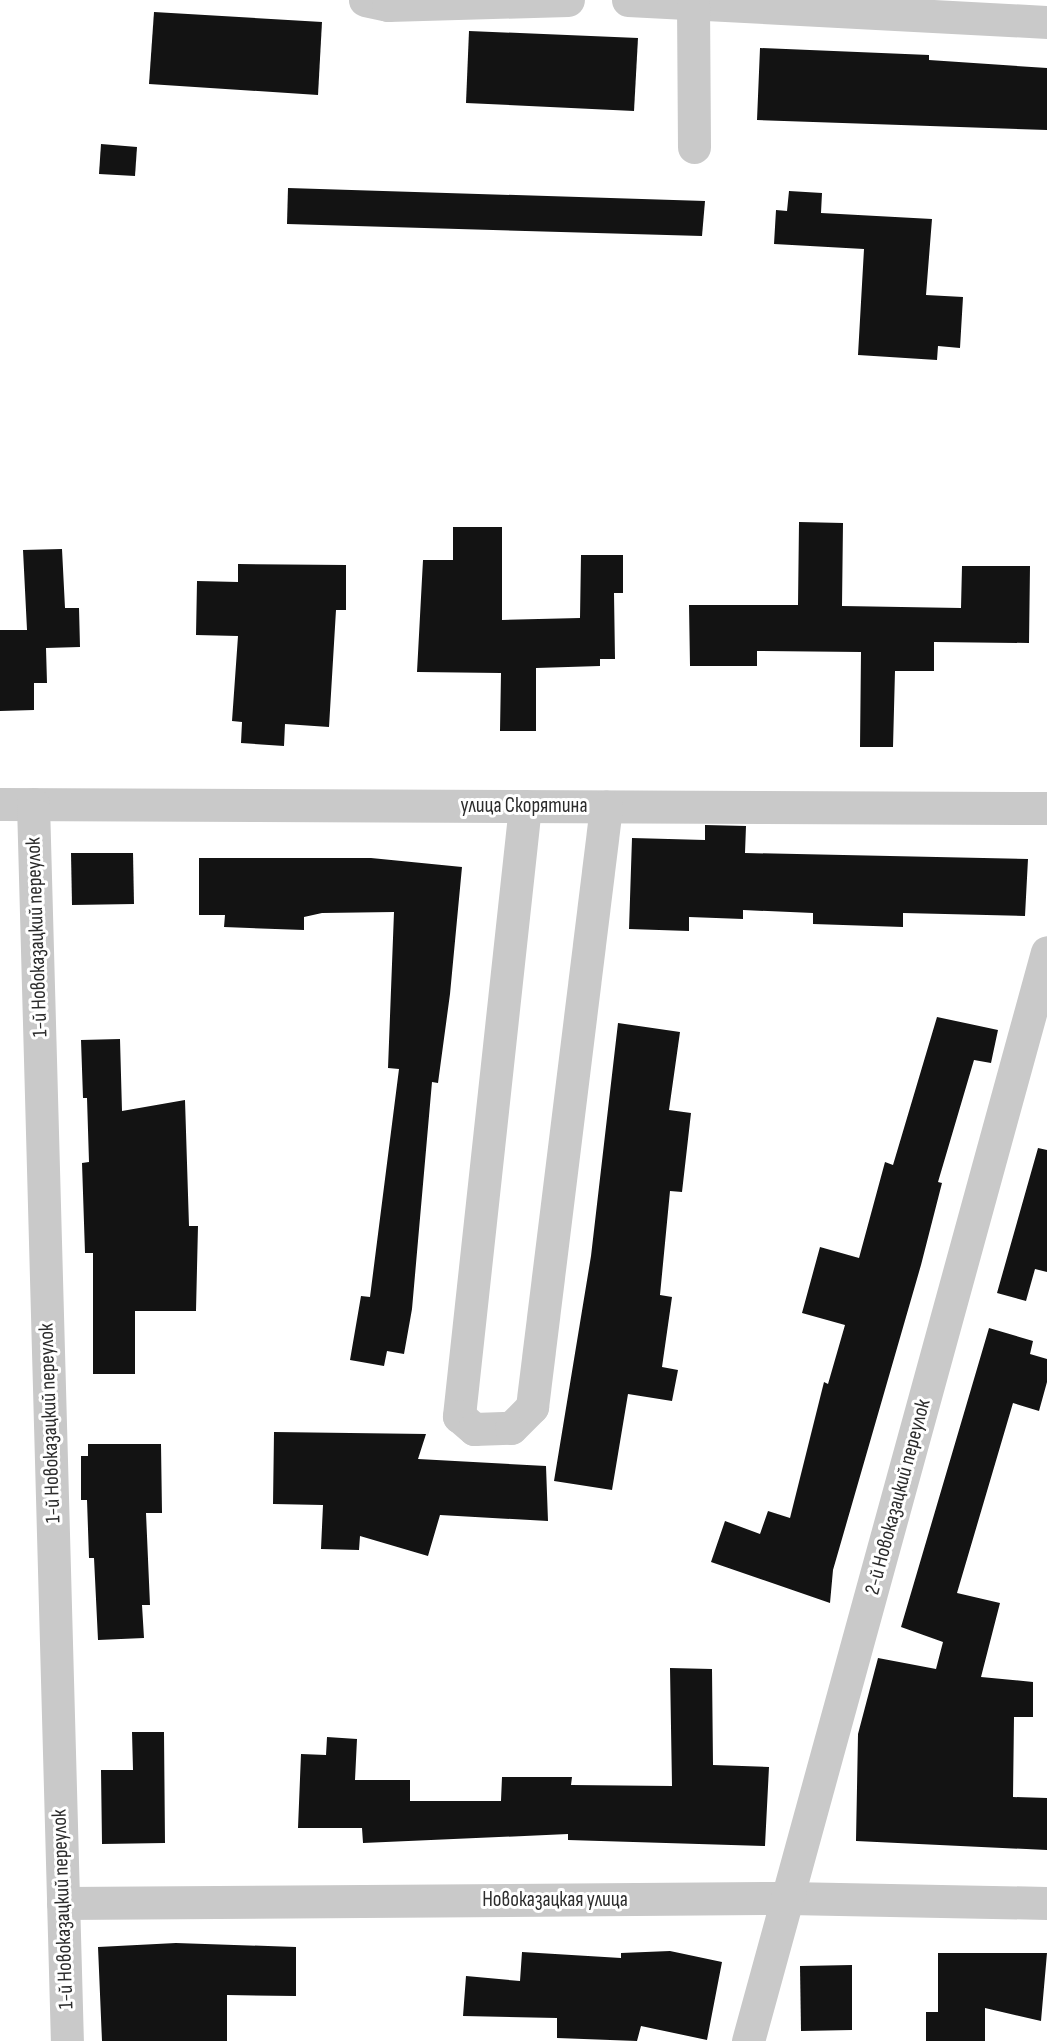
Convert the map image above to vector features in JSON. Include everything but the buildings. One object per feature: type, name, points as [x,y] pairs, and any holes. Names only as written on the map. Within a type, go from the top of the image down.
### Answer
[{"type":"street","points":[[365,0],[388,5],[568,0]]},
{"type":"street","points":[[628,0],[693,4],[957,8],[1047,21]]},
{"type":"street","points":[[693,4],[694,147]]},
{"type":"street","name":"улица Скорятина","points":[[0,804],[1047,808]]},
{"type":"street","name":"1-й Новоказацкий переулок","points":[[33,804],[67,2041]]},
{"type":"street","points":[[525,806],[459,1416],[474,1429],[511,1428],[532,1407],[606,807]]},
{"type":"street","name":"2-й Новоказацкий переулок","points":[[748,2041],[1047,952]]},
{"type":"street","name":"Новоказацкая улица","points":[[63,1903],[788,1898],[1047,1903]]}]
